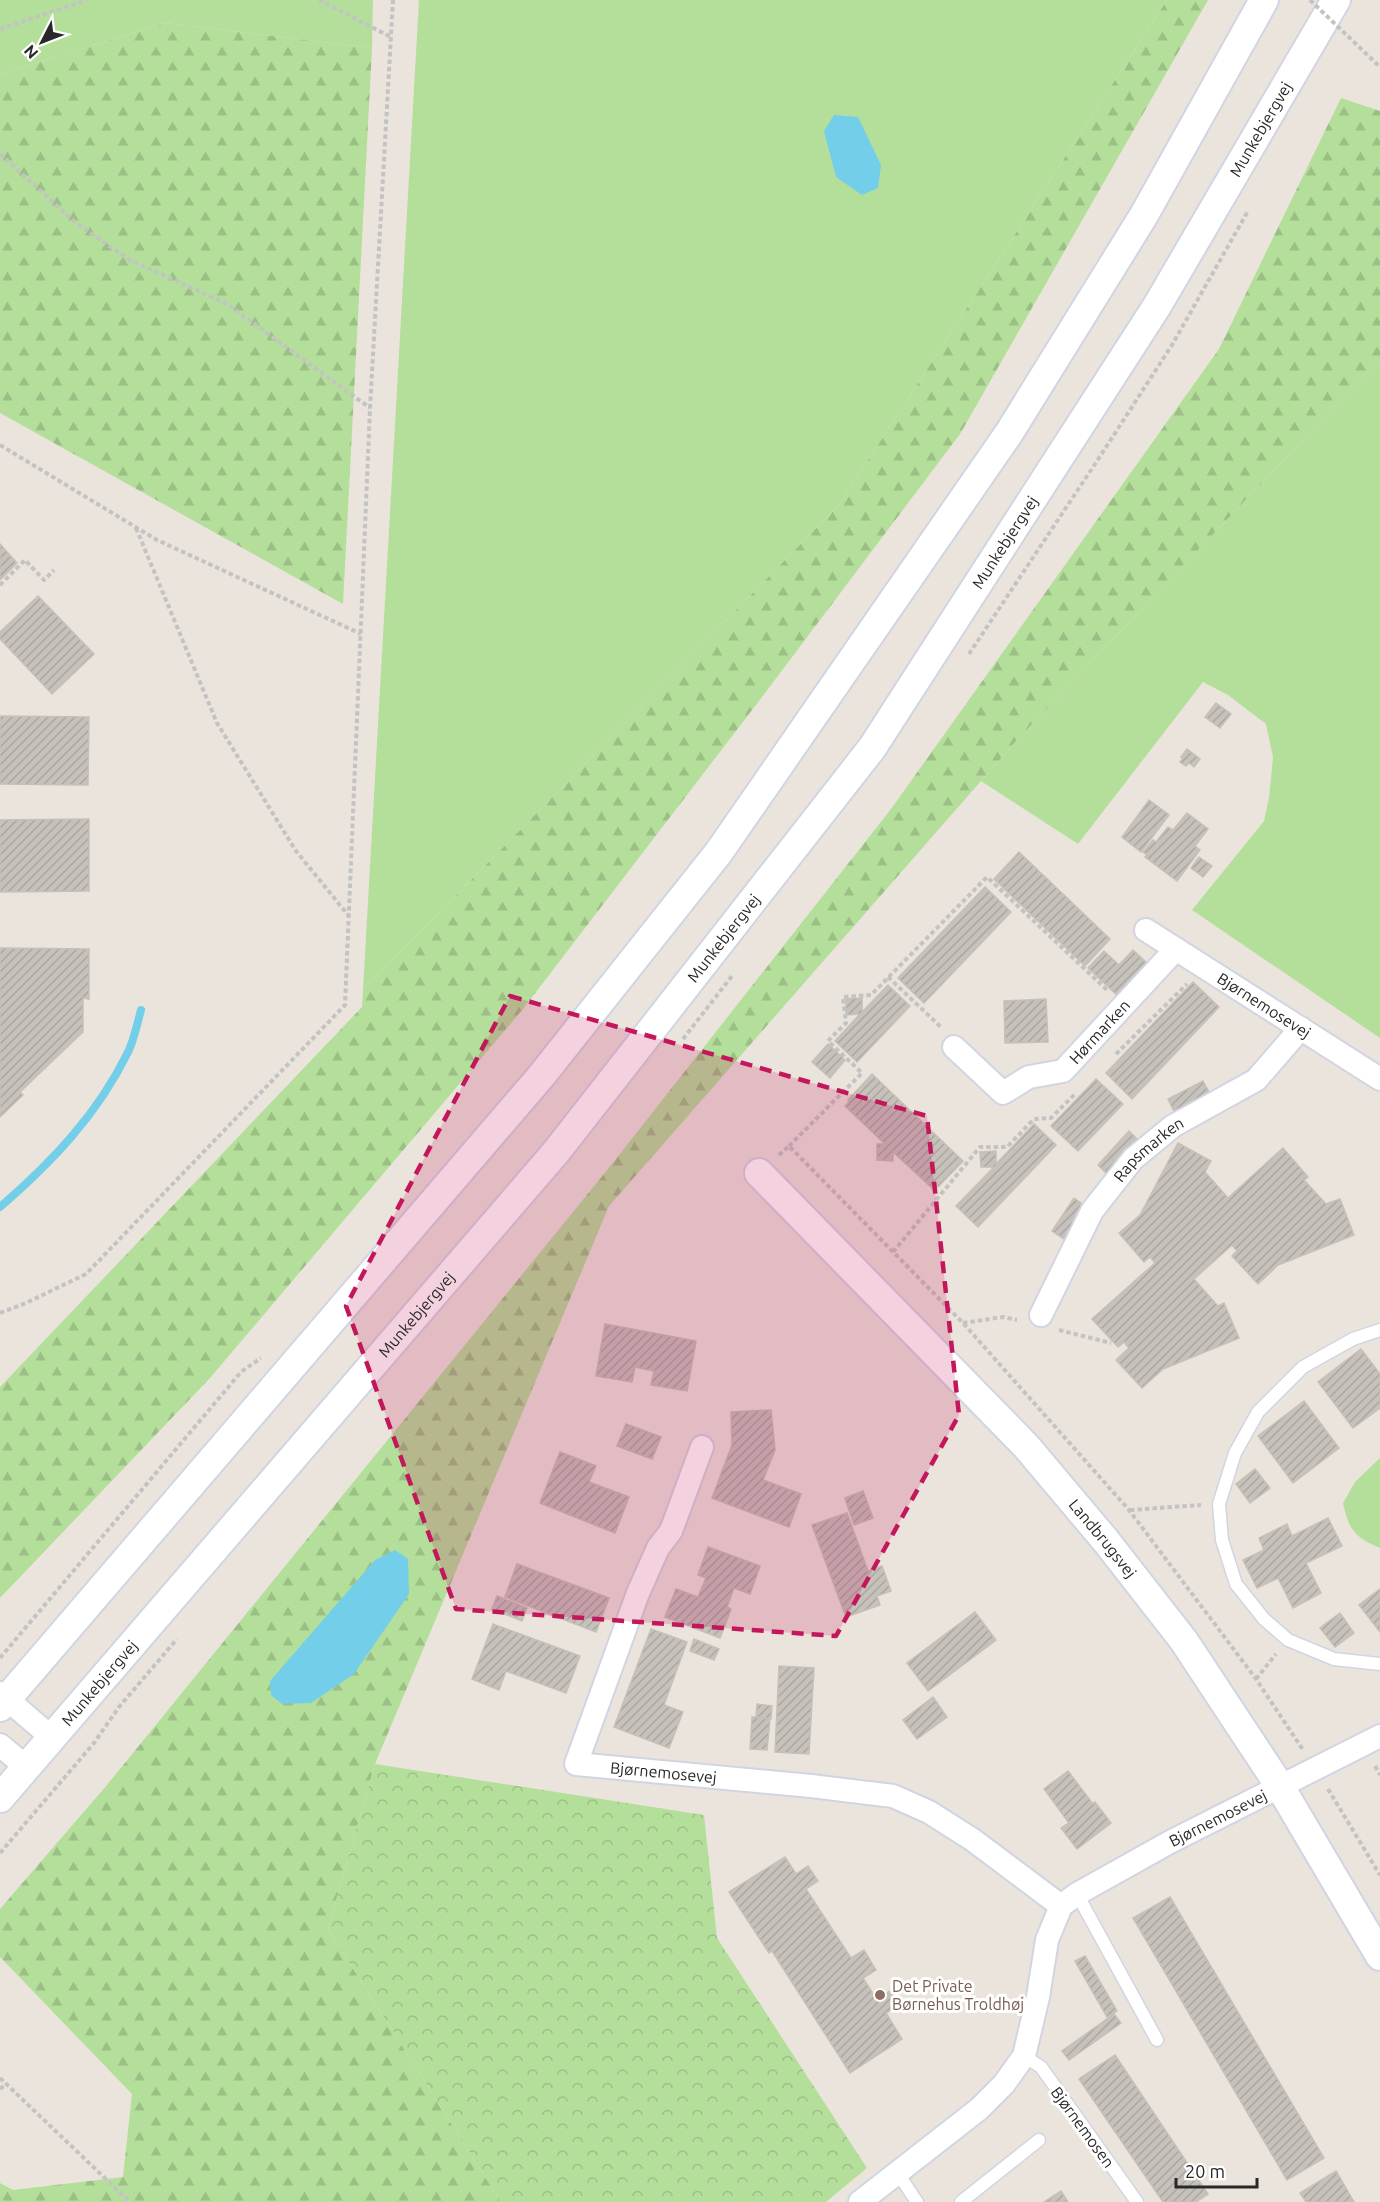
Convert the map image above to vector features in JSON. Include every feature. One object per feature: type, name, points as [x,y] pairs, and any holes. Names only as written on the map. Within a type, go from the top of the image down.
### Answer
[{"type":"street","points":[[51,1737],[2,1700],[542,1075],[719,852],[1009,433],[1144,215],[1264,0]]},
{"type":"street","name":"Munkebjergvej","points":[[0,1798],[556,1152],[872,747],[1157,306],[1336,0]]},
{"type":"street","name":"Bjørnemosevej","points":[[1146,930],[1380,1079]]},
{"type":"street","name":"Hørmarken","points":[[954,1047],[1003,1093],[1029,1077],[1063,1071],[1176,949]]},
{"type":"street","name":"Rapsmarken","points":[[1041,1315],[1092,1211],[1133,1159],[1173,1126],[1256,1080],[1301,1028]]},
{"type":"street","name":"Landbrugsvej","points":[[759,1173],[1026,1446],[1106,1541],[1184,1641],[1279,1785],[1380,1956]]},
{"type":"street","name":"Bjørnemosevej","points":[[702,1448],[671,1532],[658,1548],[638,1593],[576,1764],[893,1796],[929,1812],[1069,1900],[1170,1842],[1380,1736]]},
{"type":"street","points":[[0,1745],[26,1767]]},
{"type":"street","points":[[860,2202],[979,2109],[1004,2084],[1024,2056],[1038,1997],[1047,1940],[1069,1900]]},
{"type":"lane","points":[[1380,1330],[1353,1339],[1303,1367],[1258,1412],[1235,1453],[1219,1504],[1222,1540],[1236,1584],[1264,1619],[1288,1640],[1334,1659],[1380,1664]]},
{"type":"lane","points":[[1069,1900],[1158,2040]]},
{"type":"lane","name":"Bjørnemosen","points":[[1024,2056],[1041,2067],[1137,2202]]},
{"type":"lane","points":[[961,2202],[1039,2140]]},
{"type":"lane","points":[[897,2172],[917,2202]]},
{"type":"path","points":[[0,29],[87,0]]},
{"type":"path","points":[[319,0],[391,37]]},
{"type":"path","points":[[0,1313],[26,1304],[86,1274],[345,1005],[370,408],[393,0]]},
{"type":"path","points":[[1310,0],[1380,67]]},
{"type":"path","points":[[0,154],[75,222],[119,253],[227,304],[370,408]]},
{"type":"path","points":[[0,445],[157,540],[361,634]]},
{"type":"path","points":[[136,528],[217,723],[296,851],[349,916]]},
{"type":"path","points":[[0,585],[25,560],[44,580],[54,570]]},
{"type":"path","points":[[789,1146],[862,1073],[828,1041],[846,1023],[843,996],[871,995],[987,877],[1124,1005]]},
{"type":"path","points":[[888,978],[952,1037],[954,1047]]},
{"type":"path","points":[[1113,1057],[1189,982]]},
{"type":"path","points":[[893,1252],[980,1147],[1007,1146],[1034,1119],[1051,1118],[1081,1089]]},
{"type":"path","points":[[0,1658],[241,1372],[266,1354]]},
{"type":"path","points":[[1130,1510],[1219,1504]]},
{"type":"path","points":[[1256,1679],[1288,1640]]},
{"type":"path","points":[[0,2078],[130,2202]]},
{"type":"path","points":[[0,2090],[6,2084]]},
{"type":"highlighted area","points":[[510,996],[927,1116],[959,1415],[836,1636],[456,1609],[346,1306]]},
{"type":"green space","points":[[0,0],[373,0],[372,48],[165,23],[0,74]]},
{"type":"green space","points":[[419,0],[1167,0],[839,505],[363,990]]},
{"type":"green space","points":[[1167,0],[1208,0],[960,434],[523,1009],[210,1378],[0,1598],[0,1387],[362,1007],[363,990],[839,505]]},
{"type":"green space","points":[[165,23],[372,48],[343,604],[0,413],[0,74]]},
{"type":"green space","points":[[1341,98],[1380,111],[1380,359],[1016,741],[609,1206],[375,1764],[328,1929],[501,2202],[0,2202],[0,2183],[13,2190],[123,2177],[132,2094],[0,1957],[0,1909],[107,1785],[612,1164],[891,809],[1219,349]]},
{"type":"green space","points":[[1380,359],[1380,1038],[1192,910],[1264,821],[1269,798],[1273,757],[1266,724],[1228,695],[1203,682],[1078,844],[981,781],[1016,741]]},
{"type":"green space","points":[[1380,1458],[1380,1548],[1354,1532],[1343,1503],[1355,1482]]},
{"type":"green space","points":[[375,1764],[704,1815],[717,1938],[867,2168],[826,2202],[501,2202],[328,1929]]},
{"type":"water","points":[[834,115],[858,117],[881,165],[878,188],[862,195],[836,177],[824,131]]},
{"type":"water","points":[[395,1550],[408,1559],[409,1594],[354,1674],[311,1703],[282,1704],[271,1695],[270,1681],[375,1560]]},
{"type":"building","points":[[0,544],[17,563],[0,580]]},
{"type":"building","points":[[38,596],[94,654],[52,694],[0,639],[0,632]]},
{"type":"building","points":[[1216,703],[1231,714],[1220,728],[1205,717]]},
{"type":"building","points":[[0,716],[89,717],[88,785],[0,784]]},
{"type":"building","points":[[1187,749],[1200,759],[1194,767],[1189,763],[1186,766],[1180,762]]},
{"type":"building","points":[[1149,800],[1169,815],[1141,852],[1122,837]]},
{"type":"building","points":[[1187,813],[1208,829],[1195,846],[1200,850],[1177,881],[1145,857],[1147,855],[1143,852],[1153,840],[1156,842],[1168,827],[1173,830]]},
{"type":"building","points":[[89,819],[89,891],[0,892],[0,820]]},
{"type":"building","points":[[1019,852],[1110,939],[1085,966],[994,879]]},
{"type":"building","points":[[1199,857],[1212,866],[1203,877],[1191,868]]},
{"type":"building","points":[[985,887],[1011,912],[924,1003],[898,978]]},
{"type":"building","points":[[0,948],[89,949],[89,999],[83,998],[83,1032],[20,1092],[23,1095],[0,1117]]},
{"type":"building","points":[[1133,950],[1150,966],[1120,998],[1088,968],[1104,951],[1119,965]]},
{"type":"building","points":[[1193,982],[1219,1007],[1132,1099],[1106,1073]]},
{"type":"building","points":[[888,985],[910,1006],[857,1062],[835,1041],[860,1014],[846,1015],[846,999],[862,998],[862,1012]]},
{"type":"building","points":[[1046,999],[1048,1042],[1005,1043],[1004,1001]]},
{"type":"building","points":[[828,1044],[845,1060],[830,1078],[812,1062]]},
{"type":"building","points":[[872,1074],[963,1161],[938,1187],[936,1185],[933,1189],[893,1152],[893,1161],[877,1160],[877,1144],[885,1144],[845,1106]]},
{"type":"building","points":[[1096,1079],[1123,1104],[1078,1151],[1051,1126]]},
{"type":"building","points":[[1203,1081],[1210,1094],[1174,1111],[1168,1099]]},
{"type":"building","points":[[1034,1124],[1056,1145],[978,1227],[956,1206],[994,1167],[981,1167],[980,1152],[996,1151],[996,1164]]},
{"type":"building","points":[[1129,1131],[1139,1141],[1108,1175],[1098,1165]]},
{"type":"building","points":[[1178,1143],[1211,1161],[1205,1172],[1228,1198],[1283,1148],[1308,1177],[1304,1180],[1326,1204],[1340,1199],[1354,1235],[1278,1265],[1258,1284],[1232,1256],[1237,1251],[1232,1245],[1194,1279],[1218,1306],[1224,1303],[1239,1338],[1163,1369],[1142,1388],[1116,1360],[1129,1348],[1124,1342],[1118,1347],[1092,1319],[1155,1263],[1150,1257],[1144,1262],[1119,1233],[1140,1215]]},
{"type":"building","points":[[1074,1198],[1085,1206],[1064,1239],[1052,1231]]},
{"type":"building","points":[[605,1324],[696,1341],[687,1391],[651,1385],[654,1371],[635,1367],[632,1382],[596,1376]]},
{"type":"building","points":[[1361,1349],[1380,1374],[1380,1408],[1353,1428],[1318,1382]]},
{"type":"building","points":[[1304,1401],[1339,1448],[1293,1483],[1258,1436]]},
{"type":"building","points":[[771,1410],[775,1450],[763,1480],[801,1494],[789,1527],[712,1498],[732,1445],[731,1412]]},
{"type":"building","points":[[626,1424],[661,1437],[652,1459],[617,1446]]},
{"type":"building","points":[[560,1452],[596,1466],[589,1482],[629,1497],[615,1533],[540,1503]]},
{"type":"building","points":[[1255,1469],[1270,1488],[1250,1503],[1236,1484]]},
{"type":"building","points":[[863,1491],[873,1518],[854,1525],[845,1498]]},
{"type":"building","points":[[847,1513],[868,1571],[882,1566],[891,1591],[877,1596],[880,1605],[846,1617],[812,1525]]},
{"type":"building","points":[[1328,1518],[1342,1546],[1306,1563],[1321,1593],[1293,1608],[1278,1578],[1257,1588],[1243,1560],[1264,1550],[1259,1538],[1287,1524],[1292,1536]]},
{"type":"building","points":[[708,1547],[760,1566],[750,1594],[734,1588],[727,1607],[731,1609],[720,1638],[665,1617],[676,1589],[698,1597],[706,1578],[698,1575]]},
{"type":"building","points":[[517,1564],[609,1598],[596,1632],[505,1597]]},
{"type":"building","points":[[1380,1589],[1380,1632],[1359,1605]]},
{"type":"building","points":[[497,1596],[527,1608],[522,1621],[492,1609]]},
{"type":"building","points":[[975,1612],[996,1640],[928,1691],[907,1663]]},
{"type":"building","points":[[1340,1613],[1354,1633],[1335,1647],[1320,1628]]},
{"type":"building","points":[[493,1624],[580,1656],[566,1693],[506,1671],[499,1690],[472,1679]]},
{"type":"building","points":[[651,1629],[687,1642],[664,1705],[683,1712],[669,1748],[614,1727]]},
{"type":"building","points":[[694,1639],[719,1649],[714,1660],[690,1651]]},
{"type":"building","points":[[779,1666],[814,1668],[809,1754],[775,1752]]},
{"type":"building","points":[[933,1697],[947,1717],[917,1739],[903,1720]]},
{"type":"building","points":[[757,1704],[772,1706],[771,1719],[756,1717]]},
{"type":"building","points":[[752,1717],[770,1719],[767,1750],[750,1749]]},
{"type":"building","points":[[1068,1771],[1111,1823],[1077,1849],[1061,1828],[1069,1823],[1044,1789]]},
{"type":"building","points":[[785,1857],[796,1874],[808,1866],[818,1881],[806,1889],[851,1958],[864,1950],[876,1970],[863,1978],[877,2000],[890,1991],[899,2005],[886,2013],[902,2039],[850,2073],[772,1951],[769,1953],[729,1892]]},
{"type":"building","points":[[1170,1897],[1324,2158],[1287,2180],[1133,1918]]},
{"type":"building","points":[[1085,1956],[1117,2011],[1107,2017],[1075,1961]]},
{"type":"building","points":[[1114,2014],[1121,2023],[1069,2060],[1062,2051]]},
{"type":"building","points":[[1115,2055],[1208,2194],[1196,2202],[1163,2202],[1079,2079]]},
{"type":"building","points":[[1336,2171],[1354,2202],[1306,2202],[1300,2193]]},
{"type":"building","points":[[1061,2191],[1068,2202],[1044,2202]]},
{"type":"waterway","points":[[0,1207],[55,1155],[87,1118],[115,1076],[129,1049],[141,1010]]},
{"type":"place","name":"Det Private Børnehus Troldhøj","points":[[880,1995]]}]
